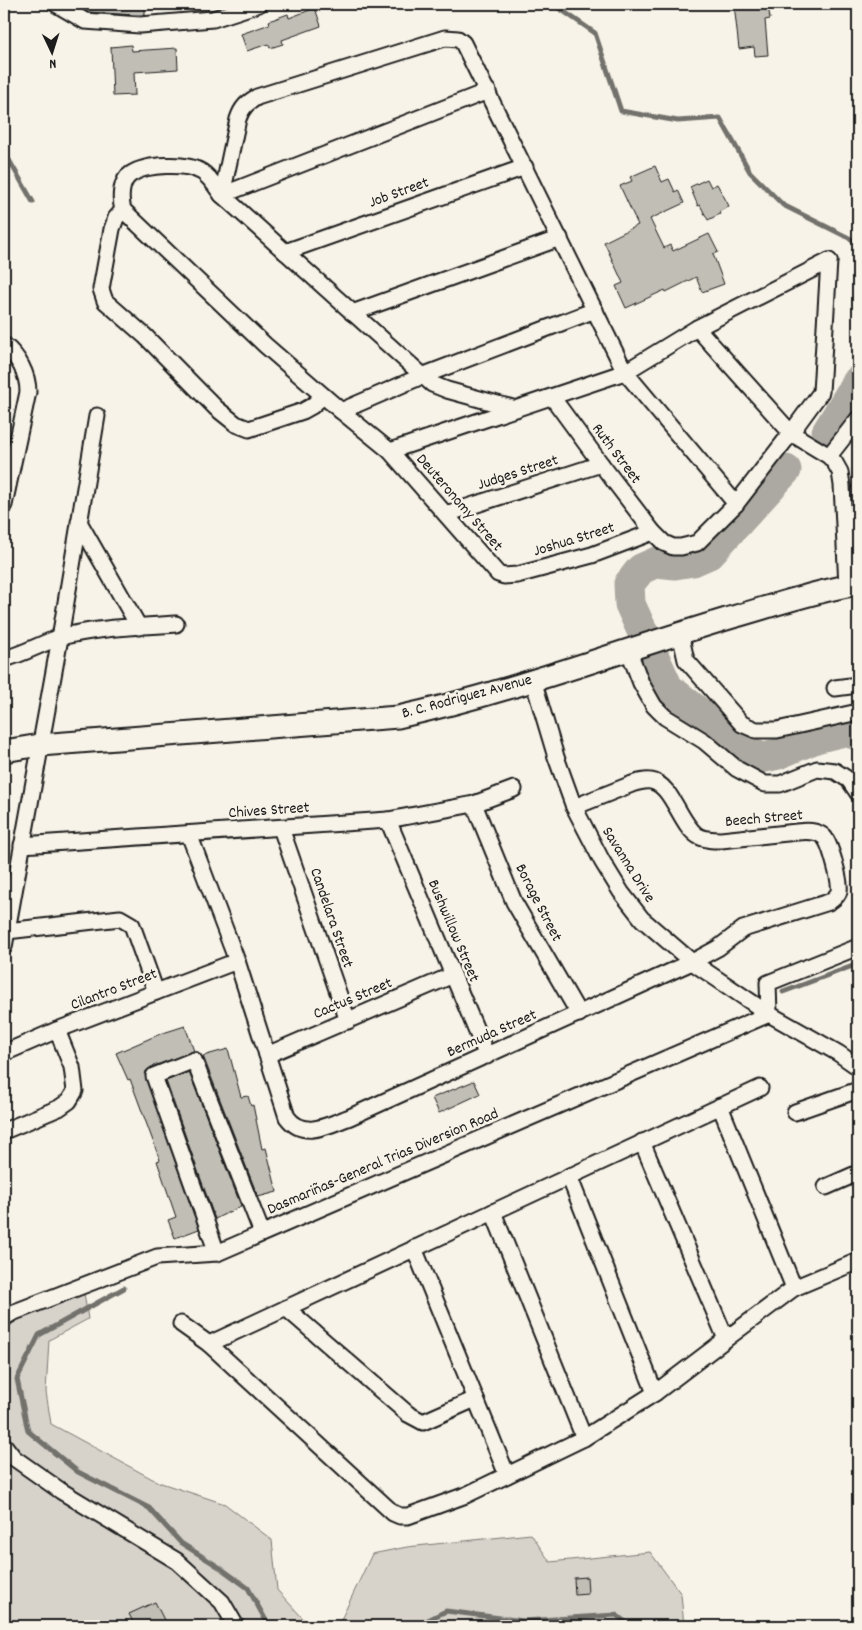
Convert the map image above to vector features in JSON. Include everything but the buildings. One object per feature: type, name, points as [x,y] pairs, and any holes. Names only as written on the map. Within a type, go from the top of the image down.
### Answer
[{"type":"street","points":[[56,4],[85,21],[140,24],[213,19],[258,4]]},
{"type":"street","points":[[222,195],[241,108],[258,97],[385,56],[445,38],[458,39],[464,44],[488,91],[625,372],[736,504]]},
{"type":"street","points":[[222,195],[488,91]]},
{"type":"street","points":[[323,396],[303,411],[249,429],[236,424],[216,408],[145,336],[105,301],[101,289],[112,229],[116,218],[123,210],[121,201],[123,185],[129,175],[142,170],[166,166],[186,166],[202,172],[222,195],[432,384],[516,409]]},
{"type":"street","name":"Job Street","points":[[285,252],[525,166]]},
{"type":"street","name":"Deuteronomy Street","points":[[123,210],[265,345],[390,451],[493,569],[498,574],[504,576]]},
{"type":"street","points":[[352,313],[560,238]]},
{"type":"street","name":"Ruth Street","points":[[552,397],[664,544],[673,547],[697,543],[736,504],[792,433],[821,392],[829,261],[697,328]]},
{"type":"street","points":[[341,411],[422,376],[595,310]]},
{"type":"street","points":[[390,451],[625,372],[697,328],[792,433],[829,456],[835,463],[840,472],[842,485],[852,585]]},
{"type":"street","points":[[4,345],[13,354],[25,372],[28,392],[4,506]]},
{"type":"street","points":[[4,947],[60,638],[97,416]]},
{"type":"street","points":[[829,456],[858,419]]},
{"type":"street","name":"Judges Street","points":[[446,514],[602,464]]},
{"type":"street","points":[[79,522],[139,627]]},
{"type":"street","name":"Joshua Street","points":[[504,576],[517,575],[592,555],[653,532]]},
{"type":"street","name":"B. C. Rodriguez Avenue","points":[[4,751],[40,745],[398,717],[441,708],[831,588],[852,585]]},
{"type":"street","points":[[9,658],[60,638],[103,630],[176,624]]},
{"type":"street","points":[[678,634],[686,660],[742,724],[756,730],[777,730],[858,712]]},
{"type":"street","points":[[631,649],[641,684],[654,706],[665,717],[704,741],[737,769],[765,784],[780,784],[817,769],[835,771],[850,780],[858,793]]},
{"type":"street","name":"Savanna Drive","points":[[534,680],[556,756],[574,807],[602,862],[621,892],[642,919],[692,962],[770,1014],[838,1052],[858,1067]]},
{"type":"street","points":[[835,688],[858,685]]},
{"type":"street","name":"Beech Street","points":[[574,807],[632,784],[642,781],[653,781],[666,791],[689,827],[698,836],[709,840],[808,831],[818,833],[824,837],[829,844],[839,883],[839,891],[835,898],[821,906],[743,930],[718,948],[692,962]]},
{"type":"street","name":"Chives Street","points":[[22,845],[388,820],[474,804],[514,789]]},
{"type":"street","name":"Borage Street","points":[[474,804],[514,902],[579,1014]]},
{"type":"street","name":"Bushwillow Street","points":[[388,820],[487,1056]]},
{"type":"street","name":"Candelara Street","points":[[281,828],[348,1020]]},
{"type":"street","points":[[189,834],[237,961],[268,1055]]},
{"type":"street","points":[[7,931],[120,918],[132,925],[156,992]]},
{"type":"street","points":[[770,1014],[768,983],[858,947]]},
{"type":"street","name":"Cilantro Street","points":[[4,1053],[57,1030],[237,961]]},
{"type":"street","name":"Bermuda Street","points":[[268,1055],[287,1117],[294,1125],[304,1129],[316,1129],[350,1117],[692,962]]},
{"type":"street","name":"Cactus Street","points":[[268,1055],[453,975]]},
{"type":"street","name":"Dasmariñas-General Trias Diversion Road","points":[[4,1318],[12,1313],[157,1257],[217,1253],[770,1014]]},
{"type":"street","points":[[4,1131],[59,1108],[69,1101],[75,1091],[72,1067],[57,1030]]},
{"type":"street","points":[[217,1253],[154,1076],[194,1060],[262,1233]]},
{"type":"street","points":[[208,1344],[760,1088]]},
{"type":"street","points":[[795,1112],[858,1090]]},
{"type":"street","points":[[720,1106],[794,1288]]},
{"type":"street","points":[[642,1142],[726,1340]]},
{"type":"street","points":[[826,1186],[858,1173]]},
{"type":"street","points":[[569,1176],[654,1393]]},
{"type":"street","points":[[493,1212],[584,1438]]},
{"type":"street","points":[[414,1248],[507,1475]]},
{"type":"street","points":[[181,1324],[208,1344],[393,1513],[400,1516],[408,1516],[466,1496],[584,1438],[654,1393],[794,1288],[858,1261]]},
{"type":"street","points":[[286,1308],[408,1414],[424,1422],[475,1399]]},
{"type":"street","points":[[4,1445],[14,1458],[61,1491],[177,1561],[222,1602],[236,1626]]},
{"type":"shaded area","points":[[83,1286],[88,1319],[49,1340],[46,1392],[51,1424],[158,1482],[225,1504],[272,1540],[277,1590],[310,1626],[4,1626],[4,1330],[35,1308]]},
{"type":"shaded area","points":[[531,1534],[550,1562],[650,1552],[681,1594],[684,1626],[338,1626],[372,1554],[407,1547]]},
{"type":"waterway","points":[[553,4],[595,33],[621,111],[678,121],[720,118],[750,172],[783,205],[858,244]]},
{"type":"waterway","points":[[4,160],[9,160],[33,202]]},
{"type":"waterway","points":[[827,432],[858,381]]},
{"type":"waterway","points":[[786,470],[709,554],[693,561],[675,564],[657,562],[641,569],[629,584],[630,604],[668,688],[760,758],[778,754],[816,738],[844,731],[858,735]]},
{"type":"waterway","points":[[783,992],[858,964]]},
{"type":"waterway","points":[[124,1288],[39,1335],[17,1379],[28,1431],[78,1472],[149,1508],[181,1543],[248,1588],[269,1626],[285,1626]]},
{"type":"waterway","points":[[416,1626],[446,1611],[524,1621],[616,1615],[631,1626]]}]
